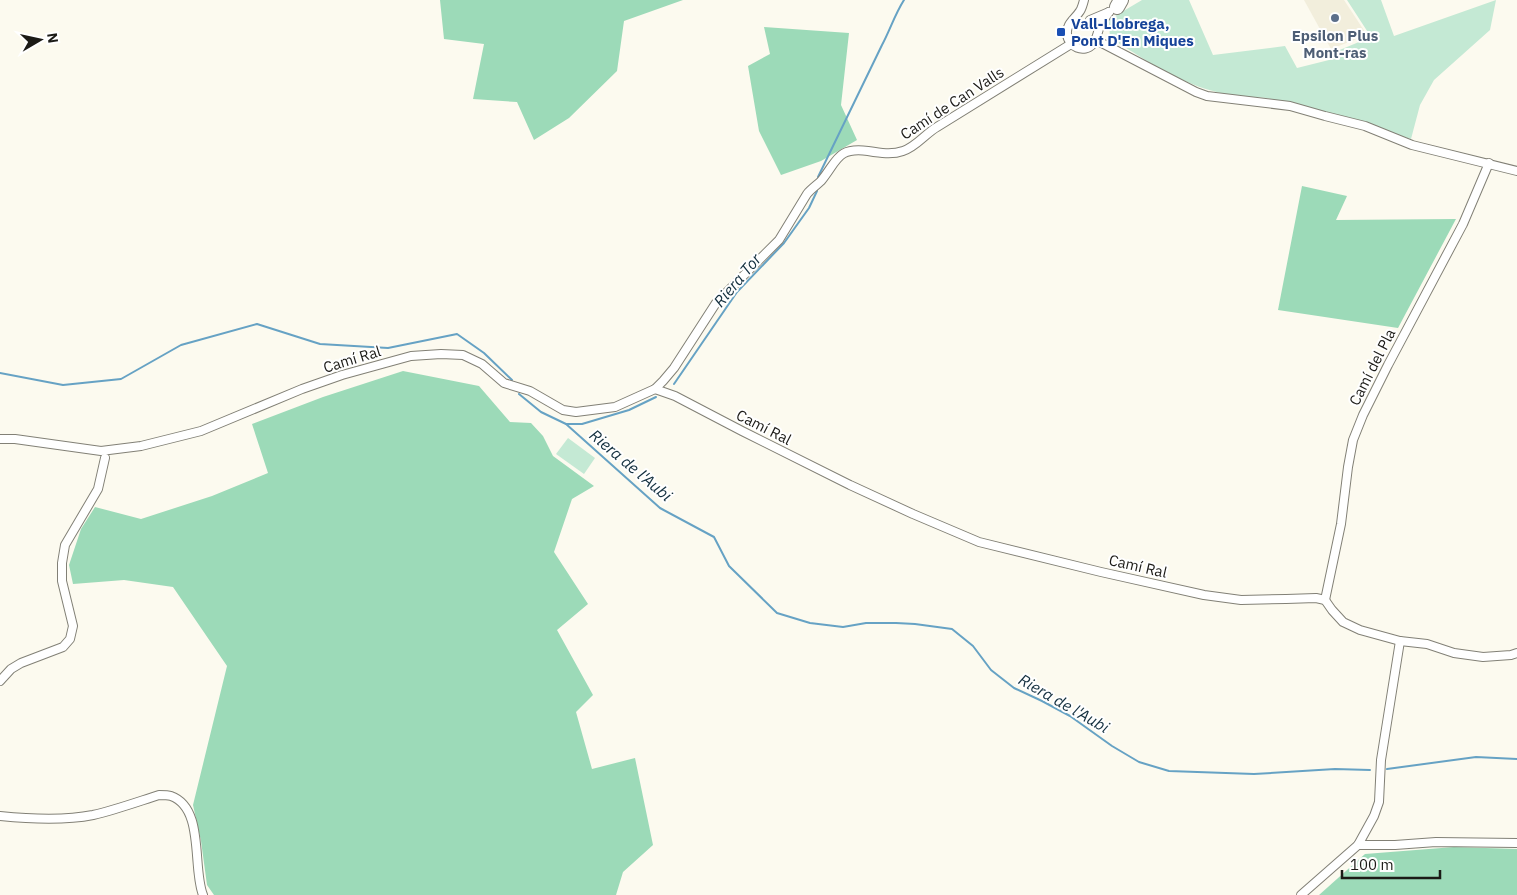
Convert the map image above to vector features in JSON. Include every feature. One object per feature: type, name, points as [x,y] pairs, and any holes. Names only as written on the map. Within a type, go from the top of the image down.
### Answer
[{"type":"street","points":[[1085,0],[1089,19]]},
{"type":"street","points":[[1085,0],[1066,32],[1068,41],[1079,48],[1091,46],[1116,6]]},
{"type":"street","points":[[1089,19],[1129,0]]},
{"type":"street","points":[[1074,20],[1080,17],[1089,19],[1095,25],[1097,36]]},
{"type":"street","points":[[1097,36],[1196,92],[1207,96],[1290,106],[1365,126],[1412,144],[1517,170]]},
{"type":"street","name":"Camí de Can Valls","points":[[655,389],[674,368],[716,303],[779,240],[807,194],[842,153],[862,150],[888,154],[910,148],[928,132],[1071,44]]},
{"type":"street","name":"Camí del Pla","points":[[1325,600],[1341,524],[1353,440],[1363,415],[1388,365],[1463,224],[1490,163]]},
{"type":"street","name":"Camí Ral","points":[[0,439],[14,439],[101,451],[141,446],[201,431],[342,375],[411,356],[464,355],[482,364],[504,383],[530,391],[563,410],[576,412],[615,406],[655,389],[675,396],[742,432],[858,489],[978,542],[1204,595],[1242,600],[1286,598],[1316,598],[1325,600]]},
{"type":"street","points":[[0,681],[11,669],[21,663],[63,646],[70,639],[73,626],[62,581],[65,544],[72,529],[98,489],[105,458]]},
{"type":"street","points":[[1325,600],[1343,622],[1360,630],[1400,641],[1427,644],[1454,653],[1483,657],[1517,653]]},
{"type":"street","points":[[1301,895],[1358,845],[1374,816],[1379,802],[1381,760],[1400,641]]},
{"type":"street","points":[[0,816],[56,818],[92,815],[159,795],[171,796],[184,805],[190,816],[203,895]]},
{"type":"street","points":[[1358,845],[1436,842],[1517,842]]},
{"type":"shaded area","name":"Epsilon Plus Mont-ras","points":[[1304,0],[1344,0],[1367,35],[1331,49]]},
{"type":"green space","points":[[440,0],[683,0],[624,21],[617,71],[569,118],[534,140],[517,102],[473,99],[484,44],[444,39]]},
{"type":"green space","points":[[1142,0],[1189,0],[1213,55],[1285,46],[1297,68],[1333,59],[1330,54],[1371,37],[1347,0],[1381,0],[1394,36],[1496,0],[1490,30],[1434,80],[1420,105],[1411,139],[1267,98],[1213,91],[1172,75],[1110,38],[1110,19]]},
{"type":"green space","points":[[764,27],[849,33],[841,105],[857,140],[821,161],[781,175],[759,131],[748,66],[770,54]]},
{"type":"green space","points":[[1302,186],[1347,196],[1336,220],[1456,219],[1398,328],[1278,310]]},
{"type":"green space","points":[[403,371],[479,386],[510,422],[531,423],[543,436],[553,456],[594,486],[572,499],[554,552],[588,604],[557,630],[593,695],[576,712],[592,769],[635,758],[653,845],[623,872],[616,895],[214,895],[207,885],[201,841],[193,805],[227,666],[173,587],[124,580],[73,584],[69,565],[81,529],[95,507],[141,519],[212,496],[268,473],[252,424],[323,397]]},
{"type":"green space","points":[[568,438],[595,458],[584,474],[556,454]]},
{"type":"green space","points":[[1454,847],[1517,849],[1517,895],[1319,895],[1365,854]]},
{"type":"waterway","name":"Riera Tor","points":[[818,177],[904,0]]},
{"type":"waterway","name":"Riera Tor","points":[[674,384],[737,292],[784,243],[809,208],[817,191]]},
{"type":"waterway","name":"Riera de l'Aubi","points":[[0,373],[63,385],[121,379],[181,345],[257,324],[320,344],[388,348],[457,334],[484,353],[512,380]]},
{"type":"waterway","name":"Riera de l'Aubi","points":[[519,394],[541,412],[566,424],[660,508],[714,537],[729,566],[777,613],[810,623],[843,627],[866,623],[896,623],[952,629],[973,646],[991,670],[1014,688],[1070,716],[1112,746],[1139,762],[1169,771],[1254,774],[1335,769],[1370,770]]},
{"type":"waterway","name":"Riera Tor","points":[[566,424],[582,424],[629,410],[656,397]]},
{"type":"waterway","name":"Riera de l'Aubi","points":[[1387,769],[1476,757],[1517,759]]},
{"type":"place","name":"Epsilon Plus Mont-ras","points":[[1335,18]]},
{"type":"place","name":"Vall-Llobrega, Pont D'En Miques","points":[[1061,32]]}]
